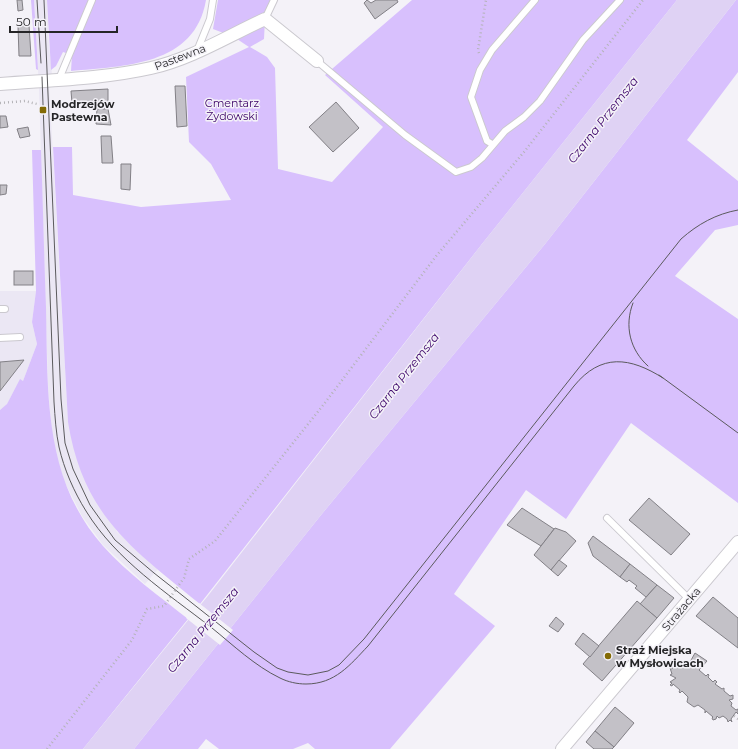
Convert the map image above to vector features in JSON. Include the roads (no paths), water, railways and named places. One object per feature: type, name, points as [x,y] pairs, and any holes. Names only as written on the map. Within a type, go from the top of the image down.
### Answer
[{"type":"street","name":"Pastewna","points":[[0,84],[60,79],[151,68],[175,61],[265,19]]},
{"type":"street","points":[[265,19],[317,61]]},
{"type":"street","name":"Strażacka","points":[[562,749],[738,542]]},
{"type":"lane","points":[[60,79],[92,0]]},
{"type":"lane","points":[[197,51],[210,19],[213,0]]},
{"type":"lane","points":[[265,19],[274,0]]},
{"type":"lane","points":[[492,144],[487,141],[471,97],[480,70],[492,50],[535,0]]},
{"type":"lane","points":[[317,61],[405,135],[456,172],[471,167],[482,158],[504,131],[524,116],[540,101],[583,40],[620,0]]},
{"type":"lane","points":[[0,338],[20,337]]},
{"type":"lane","points":[[607,518],[689,599]]},
{"type":"water","name":"Czarna Przemsza","points":[[677,0],[736,0],[545,244],[321,515],[134,749],[83,749],[207,597],[482,244]]},
{"type":"tram line","points":[[37,0],[41,63]]},
{"type":"tram line","points":[[44,0],[61,399],[65,443],[73,469],[90,505],[115,540],[154,573],[254,652],[277,668],[288,672],[308,675],[328,671],[339,665],[364,639],[681,239],[708,220],[722,214],[738,210]]},
{"type":"tram line","points":[[42,77],[54,402],[58,442],[67,472],[77,496],[98,529],[127,560],[160,589],[212,628],[244,655],[262,668],[286,681],[306,684],[325,681],[334,677],[355,660],[368,646],[584,375],[605,363],[616,362],[639,366],[663,378]]},
{"type":"tram line","points":[[633,303],[629,320],[630,337],[637,353],[648,366]]},
{"type":"tram line","points":[[659,375],[738,433]]},
{"type":"place","name":"Modrzejów Pastewna","points":[[43,110]]},
{"type":"place","name":"Straż Miejska w Mysłowicach","points":[[608,656]]},
{"type":"park label","name":"Cmentarz Żydowski","points":[[232,109]]}]
